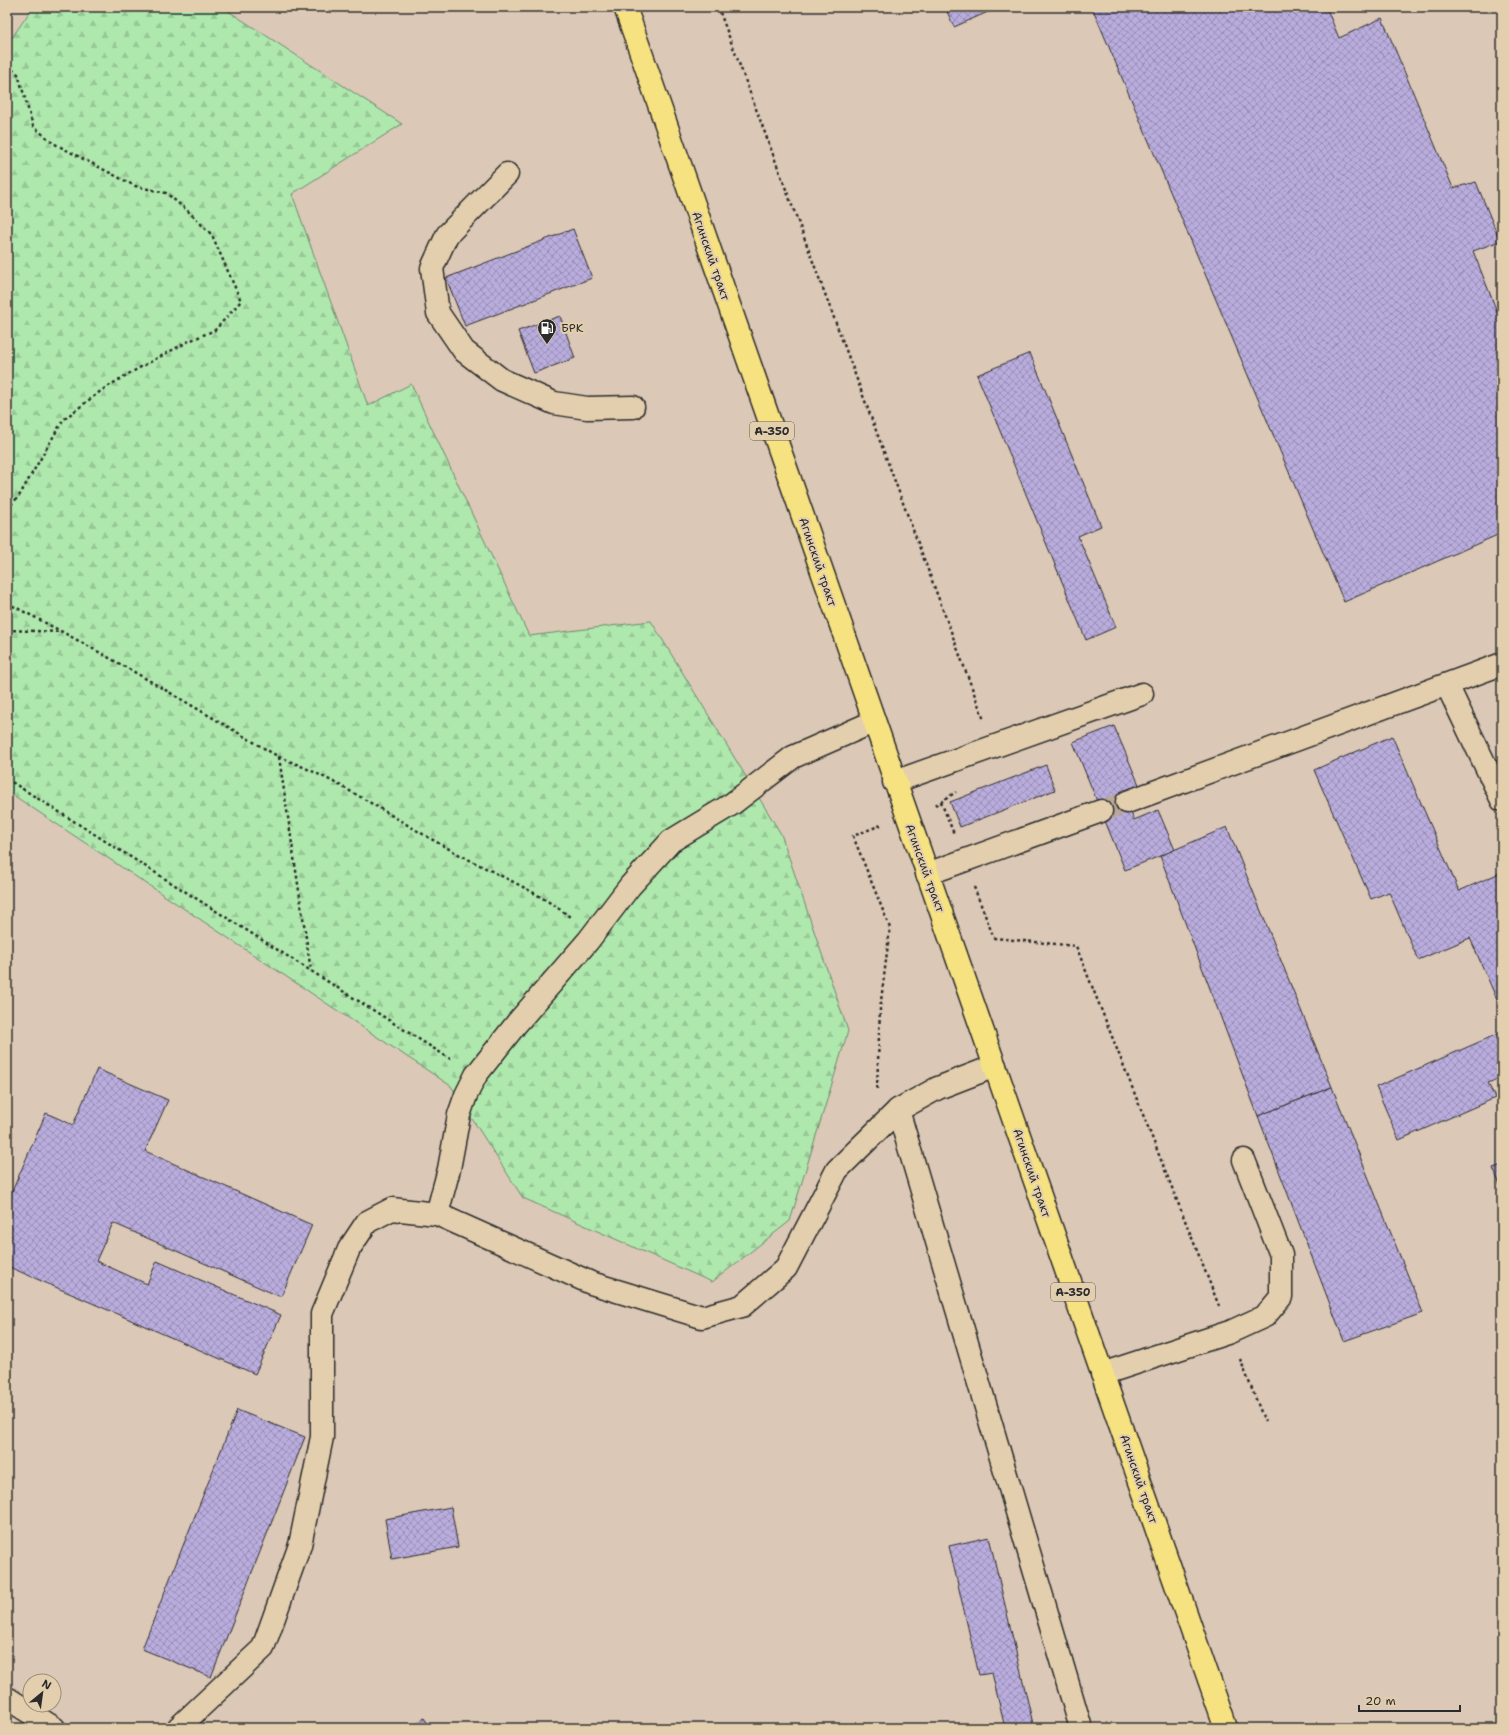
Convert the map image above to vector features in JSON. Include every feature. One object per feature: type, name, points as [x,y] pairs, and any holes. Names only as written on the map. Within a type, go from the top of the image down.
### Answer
[{"type":"highway","name":"Агинский тракт","points":[[625,7],[873,722],[995,1066],[1226,1728]]},
{"type":"street","points":[[507,174],[447,235],[432,268],[438,313],[464,351],[502,380],[554,403],[587,408],[633,407]]},
{"type":"street","points":[[1127,802],[1502,664]]},
{"type":"street","points":[[1447,685],[1502,800]]},
{"type":"street","points":[[894,782],[1142,694]]},
{"type":"street","points":[[436,1214],[449,1169],[459,1115],[466,1095],[476,1075],[517,1023],[588,941],[630,886],[670,841],[732,804],[793,757],[873,722]]},
{"type":"street","points":[[927,874],[1101,811]]},
{"type":"street","points":[[178,1728],[182,1726],[263,1648],[297,1552],[322,1437],[322,1314],[349,1249],[367,1222],[392,1209],[436,1214],[592,1283],[702,1317],[742,1306],[786,1268],[837,1170],[898,1110],[938,1088],[995,1066]]},
{"type":"street","points":[[898,1110],[1081,1728]]},
{"type":"street","points":[[1102,1374],[1230,1332],[1265,1316],[1281,1297],[1281,1255],[1244,1160]]},
{"type":"street","points":[[7,1698],[54,1728]]},
{"type":"path","points":[[718,7],[994,747]]},
{"type":"path","points":[[7,66],[18,74],[33,126],[53,143],[135,186],[166,193],[189,212],[212,235],[241,301],[215,330],[189,341],[130,372],[102,390],[63,420],[19,496],[7,509]]},
{"type":"path","points":[[7,603],[64,632],[279,758],[304,767],[340,786],[398,818],[424,836],[547,901],[570,916],[588,941]]},
{"type":"path","points":[[7,630],[64,632]]},
{"type":"path","points":[[279,758],[312,971]]},
{"type":"path","points":[[7,778],[476,1075]]},
{"type":"path","points":[[877,1094],[880,1009],[890,928],[853,836],[941,802],[960,790]]},
{"type":"path","points":[[941,802],[994,938],[1076,946],[1265,1422]]},
{"type":"green space","points":[[33,7],[222,7],[402,124],[292,194],[368,406],[411,384],[529,636],[651,621],[781,834],[848,1031],[790,1221],[712,1282],[523,1198],[451,1086],[7,791],[7,45]]},
{"type":"building","points":[[945,7],[999,7],[954,27]]},
{"type":"building","points":[[1092,7],[1326,7],[1339,38],[1382,18],[1453,188],[1476,182],[1500,241],[1473,251],[1502,324],[1502,533],[1344,602]]},
{"type":"building","points":[[573,229],[592,278],[465,326],[446,278]]},
{"type":"building","name":"БРК","points":[[560,316],[575,358],[534,373],[518,331]]},
{"type":"building","points":[[1030,353],[1101,526],[1078,536],[1116,627],[1086,640],[977,375]]},
{"type":"building","points":[[1114,726],[1140,787],[1123,794],[1134,820],[1158,810],[1175,850],[1125,870],[1073,742]]},
{"type":"building","points":[[1392,736],[1459,891],[1502,872],[1502,1011],[1470,938],[1418,960],[1389,892],[1371,899],[1314,770]]},
{"type":"building","points":[[1046,765],[1055,790],[960,827],[950,802]]},
{"type":"building","points":[[1227,827],[1332,1087],[1258,1116],[1160,856]]},
{"type":"building","points":[[1502,1032],[1502,1077],[1488,1083],[1495,1098],[1399,1140],[1376,1087]]},
{"type":"building","points":[[97,1069],[168,1100],[145,1151],[312,1225],[281,1297],[113,1223],[96,1261],[147,1284],[157,1261],[281,1315],[255,1374],[7,1266],[7,1203],[46,1113],[73,1125]]},
{"type":"building","points":[[1332,1087],[1423,1313],[1344,1341],[1258,1116]]},
{"type":"building","points":[[1502,1165],[1502,1190],[1493,1168]]},
{"type":"building","points":[[237,1410],[305,1437],[211,1677],[142,1649]]},
{"type":"building","points":[[451,1507],[458,1547],[392,1559],[385,1519]]},
{"type":"building","points":[[989,1537],[1034,1728],[1005,1728],[992,1673],[979,1675],[949,1546]]},
{"type":"building","points":[[424,1718],[431,1728],[411,1728]]},
{"type":"tunnel","points":[[1101,811],[1127,802]]},
{"type":"place","name":"БРК","points":[[547,345]]}]
